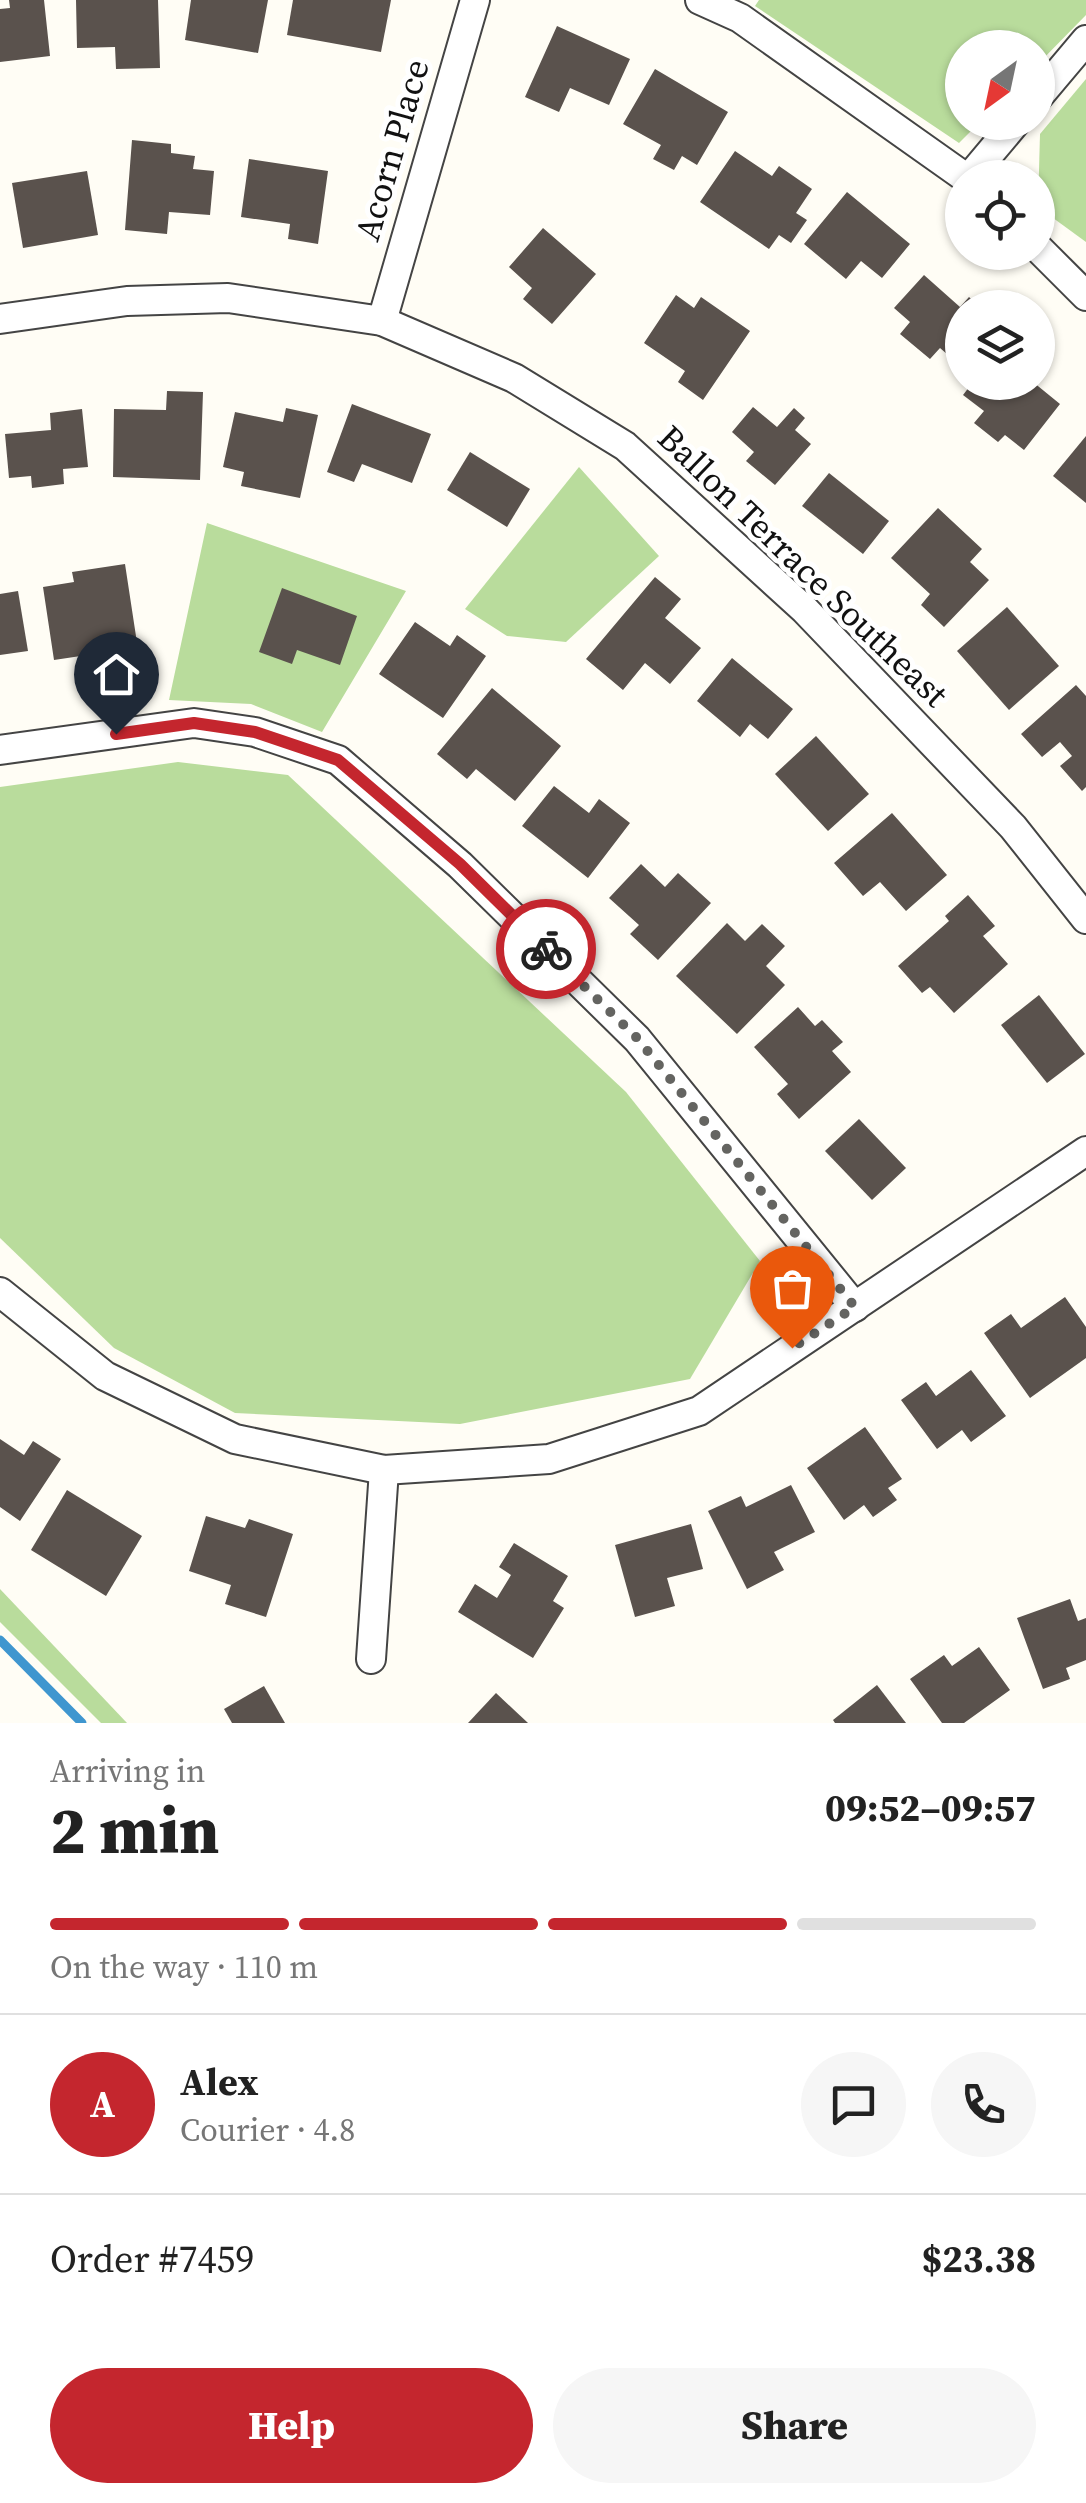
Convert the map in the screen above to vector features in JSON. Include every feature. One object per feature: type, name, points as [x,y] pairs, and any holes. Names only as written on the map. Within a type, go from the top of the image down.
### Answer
[{"type":"street","name":"Acorn Place","points":[[382,321],[475,0]]},
{"type":"street","points":[[700,0],[740,18],[945,162]]},
{"type":"street","points":[[1055,77],[1086,40]]},
{"type":"street","points":[[983,160],[1001,140]]},
{"type":"street","points":[[1055,265],[1086,296]]},
{"type":"street","name":"Ballon Terrace Southeast","points":[[0,319],[128,301],[228,298],[382,321],[514,378],[625,446],[805,610],[1013,826],[1086,920]]},
{"type":"street","points":[[0,750],[194,723],[255,732],[338,760],[460,864],[637,1038],[855,1307]]},
{"type":"street","points":[[0,1292],[105,1376],[235,1439],[384,1470],[549,1459],[699,1411],[1086,1150]]},
{"type":"street","points":[[372,1659],[384,1470]]},
{"type":"green space","points":[[759,0],[1086,0],[1086,15],[1055,47],[1055,30],[945,30],[945,134],[755,6]]},
{"type":"green space","points":[[1086,79],[1086,242],[1055,219],[1055,160],[1039,160],[1040,140],[1055,140],[1055,116]]},
{"type":"green space","points":[[579,467],[659,556],[566,642],[507,636],[465,609]]},
{"type":"green space","points":[[207,523],[406,591],[322,732],[251,704],[169,700]]},
{"type":"green space","points":[[178,762],[288,775],[626,1092],[760,1261],[690,1379],[460,1424],[235,1413],[114,1348],[0,1238],[0,787]]},
{"type":"green space","points":[[0,1589],[127,1723],[101,1723],[0,1622]]},
{"type":"building","points":[[9,0],[44,0],[50,56],[0,62],[0,9],[10,8]]},
{"type":"building","points":[[76,0],[158,0],[160,68],[116,69],[115,47],[77,48]]},
{"type":"building","points":[[191,0],[268,0],[258,53],[185,40]]},
{"type":"building","points":[[293,0],[391,0],[381,52],[287,35]]},
{"type":"building","points":[[557,26],[630,59],[609,105],[570,88],[559,112],[525,97]]},
{"type":"building","points":[[655,69],[728,112],[697,165],[682,156],[674,170],[653,159],[661,145],[623,124]]},
{"type":"building","points":[[132,140],[171,144],[171,153],[195,156],[193,169],[214,171],[210,215],[169,212],[167,234],[125,230]]},
{"type":"building","points":[[735,151],[772,176],[779,166],[812,189],[796,213],[807,220],[791,243],[779,235],[769,249],[700,202]]},
{"type":"building","points":[[249,159],[328,171],[318,244],[288,239],[290,224],[241,217]]},
{"type":"building","points":[[87,171],[98,235],[23,248],[12,183]]},
{"type":"building","points":[[847,192],[910,244],[882,278],[861,261],[846,279],[804,244]]},
{"type":"building","points":[[543,228],[596,274],[552,324],[523,299],[532,288],[509,267]]},
{"type":"building","points":[[924,275],[945,294],[945,352],[940,348],[930,359],[900,334],[910,322],[894,308]]},
{"type":"building","points":[[676,295],[694,308],[701,297],[750,331],[703,400],[678,382],[685,371],[644,343]]},
{"type":"building","points":[[167,391],[203,392],[200,480],[113,477],[114,409],[166,410]]},
{"type":"building","points":[[970,400],[1055,400],[1060,404],[1024,450],[1005,435],[998,442],[974,423],[984,411]]},
{"type":"building","points":[[352,404],[431,434],[412,483],[362,464],[354,482],[327,472]]},
{"type":"building","points":[[753,407],[777,427],[794,408],[805,418],[795,430],[811,444],[775,485],[746,461],[754,452],[732,432]]},
{"type":"building","points":[[286,408],[318,415],[300,498],[241,486],[244,472],[223,467],[235,412],[283,422]]},
{"type":"building","points":[[82,409],[88,467],[63,469],[64,484],[32,488],[31,476],[9,478],[5,434],[51,430],[50,413]]},
{"type":"building","points":[[1086,436],[1086,503],[1053,476]]},
{"type":"building","points":[[470,452],[530,489],[507,527],[447,490]]},
{"type":"building","points":[[829,473],[889,521],[863,554],[802,506]]},
{"type":"building","points":[[938,508],[982,549],[970,562],[989,580],[944,627],[921,605],[930,594],[891,558]]},
{"type":"building","points":[[125,564],[139,656],[95,662],[94,654],[54,660],[43,587],[74,582],[72,572]]},
{"type":"building","points":[[655,577],[681,599],[665,618],[701,648],[670,684],[645,663],[623,690],[586,659]]},
{"type":"building","points":[[282,588],[357,616],[340,665],[297,650],[292,664],[259,652]]},
{"type":"building","points":[[18,591],[28,651],[0,655],[0,594]]},
{"type":"building","points":[[1007,607],[1059,666],[1009,710],[957,651]]},
{"type":"building","points":[[415,622],[450,646],[457,635],[486,656],[443,718],[379,674]]},
{"type":"building","points":[[732,658],[793,709],[768,739],[750,724],[740,737],[697,701]]},
{"type":"building","points":[[1076,685],[1086,696],[1086,787],[1082,791],[1060,766],[1072,756],[1060,742],[1042,757],[1021,734]]},
{"type":"building","points":[[492,688],[561,746],[515,801],[476,769],[467,779],[437,754]]},
{"type":"building","points":[[816,736],[869,794],[828,831],[775,774]]},
{"type":"building","points":[[554,786],[589,813],[599,799],[630,823],[588,878],[522,826]]},
{"type":"building","points":[[892,813],[947,875],[906,911],[880,882],[863,896],[834,863]]},
{"type":"building","points":[[641,864],[665,887],[678,873],[711,903],[658,960],[630,934],[639,925],[609,898]]},
{"type":"building","points":[[968,895],[995,926],[983,936],[1008,964],[954,1013],[930,987],[922,993],[898,966],[949,921],[945,916]]},
{"type":"building","points":[[727,923],[745,941],[762,924],[785,946],[766,966],[785,985],[737,1034],[676,976]]},
{"type":"building","points":[[1039,995],[1085,1054],[1047,1083],[1001,1025]]},
{"type":"building","points":[[798,1007],[815,1026],[822,1020],[843,1042],[832,1051],[851,1072],[799,1119],[777,1094],[788,1084],[754,1047]]},
{"type":"building","points":[[859,1119],[906,1168],[872,1200],[825,1151]]},
{"type":"building","points":[[1065,1297],[1086,1327],[1086,1358],[1030,1398],[984,1333],[1011,1314],[1021,1328]]},
{"type":"building","points":[[971,1370],[1006,1416],[971,1442],[962,1430],[937,1449],[901,1400],[926,1382],[936,1396]]},
{"type":"building","points":[[865,1427],[902,1479],[888,1488],[897,1500],[873,1517],[864,1505],[844,1520],[807,1468]]},
{"type":"building","points":[[0,1439],[24,1455],[33,1441],[61,1459],[20,1521],[0,1507]]},
{"type":"building","points":[[791,1485],[815,1532],[774,1552],[784,1570],[747,1589],[708,1511],[741,1496],[746,1507]]},
{"type":"building","points":[[67,1490],[142,1536],[106,1596],[31,1550]]},
{"type":"building","points":[[206,1516],[245,1528],[249,1519],[293,1534],[266,1617],[225,1604],[231,1585],[189,1571]]},
{"type":"building","points":[[691,1524],[703,1569],[667,1578],[675,1606],[635,1617],[615,1545]]},
{"type":"building","points":[[514,1543],[568,1576],[553,1601],[564,1608],[533,1658],[458,1612],[475,1584],[497,1598],[511,1575],[499,1567]]},
{"type":"building","points":[[1070,1599],[1078,1621],[1086,1618],[1086,1660],[1066,1668],[1070,1679],[1043,1689],[1017,1618]]},
{"type":"building","points":[[979,1647],[1010,1690],[964,1723],[942,1723],[910,1679],[944,1655],[952,1666]]},
{"type":"building","points":[[877,1685],[906,1723],[835,1723],[833,1720]]},
{"type":"building","points":[[264,1686],[285,1723],[232,1723],[224,1709]]},
{"type":"building","points":[[496,1693],[528,1723],[468,1723]]},
{"type":"waterway","points":[[0,1640],[82,1723]]},
{"type":"way so far","points":[[546,949],[637,1038],[855,1307],[792,1348]]},
{"type":"route","points":[[116,734],[194,723],[255,732],[338,760],[460,864],[546,949]]}]
